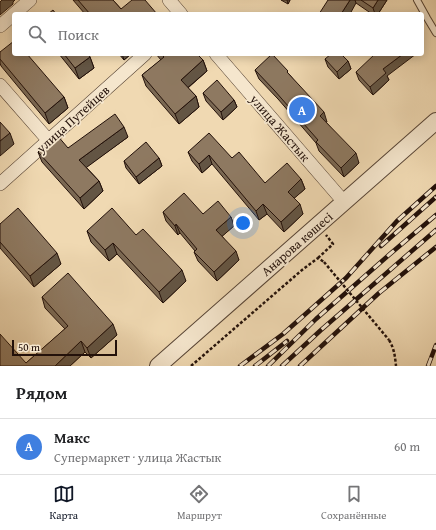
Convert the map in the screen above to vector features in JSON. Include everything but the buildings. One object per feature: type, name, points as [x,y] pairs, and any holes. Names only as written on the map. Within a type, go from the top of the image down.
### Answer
[{"type":"street","points":[[16,12],[30,0]]},
{"type":"street","points":[[169,0],[179,12]]},
{"type":"street","points":[[0,26],[12,16]]},
{"type":"street","name":"улица Путейцев","points":[[0,184],[143,56]]},
{"type":"street","name":"улица Жастык","points":[[218,56],[344,202]]},
{"type":"street","points":[[0,85],[49,141]]},
{"type":"street","name":"Анарова көшесі","points":[[158,366],[436,121]]},
{"type":"lane","points":[[417,0],[424,12]]},
{"type":"lane","points":[[424,13],[436,33]]},
{"type":"path","points":[[191,366],[333,244],[319,225]]},
{"type":"path","points":[[318,258],[324,262],[389,340],[393,346],[396,366]]},
{"type":"railway","points":[[240,366],[283,334],[346,278],[397,221],[436,186]]},
{"type":"railway","points":[[381,246],[436,197]]},
{"type":"railway","points":[[268,366],[316,319],[436,215]]},
{"type":"railway","points":[[282,366],[436,230]]},
{"type":"railway","points":[[300,366],[379,293],[436,247]]},
{"type":"railway","points":[[255,366],[287,341]]},
{"type":"railway","points":[[428,366],[436,345]]},
{"type":"place","name":"Макс","points":[[302,110]]}]
